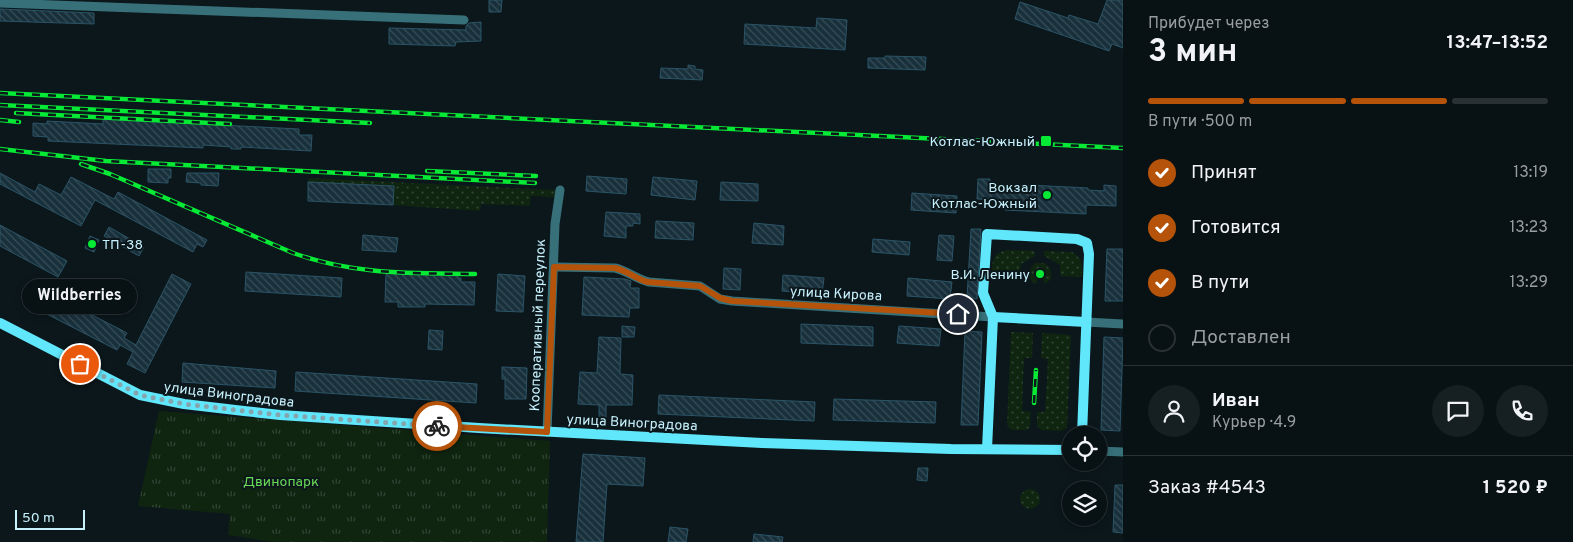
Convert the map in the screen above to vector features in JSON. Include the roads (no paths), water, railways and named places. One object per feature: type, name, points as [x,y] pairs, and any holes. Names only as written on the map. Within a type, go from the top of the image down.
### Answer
[{"type":"main road","points":[[987,449],[993,316],[983,292],[987,234],[1077,239],[1087,243],[1089,254],[1082,426]]},
{"type":"main road","name":"улица Кирова","points":[[993,316],[1086,322]]},
{"type":"main road","name":"улица Виноградова","points":[[0,323],[126,389],[140,395],[184,404],[280,415],[547,432],[762,443],[1062,450]]},
{"type":"street","points":[[0,2],[464,20]]},
{"type":"street","name":"Кооперативный переулок","points":[[547,432],[555,224],[560,190]]},
{"type":"street","name":"улица Кирова","points":[[554,267],[615,268],[648,282],[700,286],[720,298],[732,301],[993,316]]},
{"type":"street","name":"улица Кирова","points":[[1086,322],[1123,324]]},
{"type":"street","points":[[1107,451],[1123,452]]},
{"type":"railway","points":[[0,93],[1123,148]]},
{"type":"railway","points":[[0,105],[370,123]]},
{"type":"railway","points":[[16,113],[230,124]]},
{"type":"railway","points":[[0,120],[19,122]]},
{"type":"railway","points":[[0,149],[106,161],[535,183]]},
{"type":"railway","points":[[81,164],[110,174],[293,253],[316,260],[361,269],[383,271],[475,274]]},
{"type":"railway","points":[[427,171],[536,176]]},
{"type":"railway","points":[[1034,403],[1036,370]]},
{"type":"place","name":"Котлас-Южный","points":[[1046,141]]},
{"type":"place","name":"Вокзал Котлас-Южный","points":[[1047,195]]},
{"type":"place","name":"ТП-38","points":[[92,244]]},
{"type":"place","name":"В.И. Ленину","points":[[1040,274]]},
{"type":"place","name":"Wildberries","points":[[80,364]]},
{"type":"park label","name":"Двинопарк","points":[[281,481]]}]
